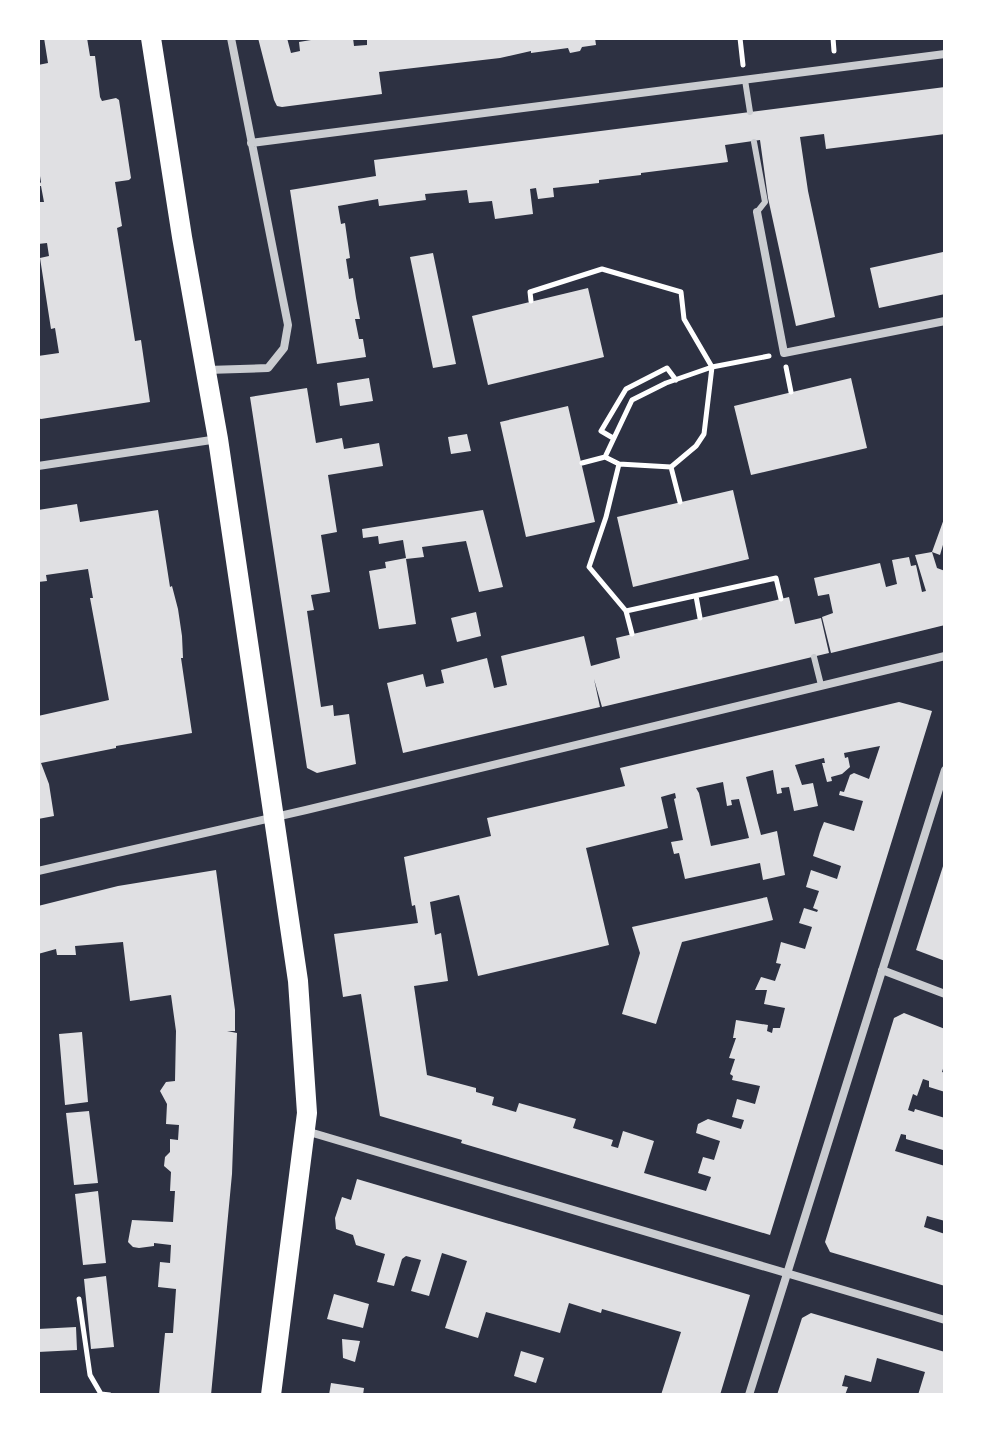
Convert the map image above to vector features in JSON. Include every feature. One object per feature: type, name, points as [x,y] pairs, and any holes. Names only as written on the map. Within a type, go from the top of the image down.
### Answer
[{"type":"main road","points":[[151,38],[218,439],[298,981],[307,1113],[271,1395]]},
{"type":"street","points":[[206,370],[268,368],[284,348],[288,325],[231,38]]},
{"type":"street","points":[[251,143],[945,54]]},
{"type":"street","points":[[757,212],[784,353],[945,321]]},
{"type":"street","points":[[38,466],[218,439]]},
{"type":"street","points":[[38,871],[945,656]]},
{"type":"street","points":[[749,1395],[945,770]]},
{"type":"street","points":[[882,970],[945,994]]},
{"type":"street","points":[[305,1131],[945,1320]]},
{"type":"lane","points":[[745,80],[750,112]]},
{"type":"lane","points":[[754,142],[765,202],[757,212]]},
{"type":"lane","points":[[814,657],[821,685]]},
{"type":"path","points":[[531,301],[530,292],[602,269],[681,292],[684,319],[712,367],[704,434],[696,446],[671,467],[619,464],[605,457],[582,463]]},
{"type":"path","points":[[605,457],[632,400],[712,367],[784,353],[791,392]]},
{"type":"path","points":[[613,438],[601,431],[626,389],[667,368],[676,380]]},
{"type":"path","points":[[619,464],[589,567],[626,611],[632,634]]},
{"type":"path","points":[[671,467],[680,502]]},
{"type":"path","points":[[626,611],[776,578],[781,599]]},
{"type":"path","points":[[696,596],[700,618]]},
{"type":"path","points":[[79,1299],[90,1375],[101,1394],[110,1395]]},
{"type":"building","points":[[44,38],[87,38],[90,56],[95,56],[102,101],[119,100],[131,178],[115,182],[122,226],[117,228],[135,341],[141,340],[150,402],[41,419],[38,418],[38,356],[59,353],[55,328],[51,329],[40,258],[49,256],[47,243],[38,244],[38,202],[44,202],[41,186],[38,186],[41,182],[38,164],[38,65],[48,63]]},
{"type":"building","points":[[258,38],[287,38],[291,53],[300,51],[299,42],[311,38],[353,38],[354,46],[367,45],[367,38],[595,38],[596,45],[570,53],[568,48],[531,51],[500,58],[379,72],[382,94],[282,107],[277,106],[274,100]]},
{"type":"building","points":[[945,87],[945,134],[826,149],[824,134],[800,137],[808,191],[835,317],[796,326],[768,198],[760,140],[725,145],[728,162],[553,188],[554,197],[538,199],[536,188],[530,189],[533,214],[495,219],[492,201],[469,203],[467,190],[425,194],[426,200],[379,206],[378,199],[338,206],[341,224],[345,223],[350,258],[346,259],[349,279],[353,278],[360,319],[355,319],[366,357],[317,364],[290,190],[376,176],[374,160]]},
{"type":"building","points":[[943,252],[945,294],[879,308],[870,268]]},
{"type":"building","points":[[433,253],[456,364],[433,368],[410,257]]},
{"type":"building","points":[[588,288],[604,357],[488,385],[472,316]]},
{"type":"building","points":[[369,378],[373,401],[340,406],[337,383]]},
{"type":"building","points":[[851,378],[867,448],[751,475],[734,406]]},
{"type":"building","points":[[307,388],[316,443],[342,438],[344,449],[379,443],[383,466],[328,475],[337,532],[321,535],[330,592],[311,595],[314,610],[307,611],[321,707],[333,705],[334,716],[349,714],[356,764],[317,773],[307,768],[250,397]]},
{"type":"building","points":[[568,406],[595,522],[526,537],[500,422]]},
{"type":"building","points":[[467,434],[471,451],[451,454],[448,437]]},
{"type":"building","points":[[733,490],[749,559],[633,587],[617,517]]},
{"type":"building","points":[[77,504],[80,522],[158,510],[170,587],[178,609],[181,658],[192,733],[41,763],[49,784],[54,816],[38,819],[38,716],[109,700],[90,598],[93,598],[88,569],[46,575],[47,581],[38,582],[38,510]]},
{"type":"building","points":[[483,510],[503,587],[479,592],[466,541],[422,547],[424,557],[406,559],[416,624],[379,629],[369,571],[386,568],[385,562],[406,558],[403,540],[379,544],[378,536],[363,538],[362,529]]},
{"type":"building","points":[[945,516],[945,538],[940,555],[932,552]]},
{"type":"building","points":[[932,552],[937,568],[945,571],[945,625],[831,653],[822,617],[833,613],[829,594],[818,596],[814,578],[880,563],[886,587],[897,584],[892,560],[909,557],[911,566],[916,565],[922,592],[926,591],[915,555]]},
{"type":"building","points":[[789,597],[795,624],[821,618],[829,653],[602,707],[594,679],[600,707],[403,753],[387,683],[423,674],[426,687],[444,683],[441,670],[487,658],[494,688],[507,685],[501,656],[584,636],[591,666],[620,658],[616,638]]},
{"type":"building","points":[[476,612],[481,636],[457,642],[451,618]]},
{"type":"building","points":[[899,702],[932,711],[770,1235],[380,1116],[361,994],[343,997],[334,934],[418,923],[404,857],[491,836],[487,818],[625,786],[620,768]],"holes":[[[880,746],[869,779],[854,773],[850,775],[844,792],[840,791],[839,795],[863,801],[854,831],[824,822],[820,832],[813,856],[841,866],[837,879],[811,870],[806,887],[819,891],[813,908],[818,910],[804,908],[799,923],[812,927],[805,949],[781,942],[776,963],[781,964],[775,981],[761,977],[755,990],[767,990],[764,1004],[785,1008],[780,1028],[773,1028],[772,1033],[767,1031],[768,1025],[736,1020],[733,1038],[736,1038],[729,1058],[735,1059],[730,1074],[732,1080],[760,1086],[755,1104],[737,1099],[732,1117],[744,1120],[741,1129],[708,1119],[698,1124],[696,1133],[720,1141],[714,1160],[703,1157],[698,1173],[711,1177],[706,1191],[644,1173],[654,1141],[623,1131],[618,1148],[611,1146],[613,1140],[573,1128],[576,1119],[519,1103],[516,1112],[492,1105],[494,1097],[476,1092],[476,1088],[427,1075],[414,986],[448,981],[441,933],[435,935],[430,902],[459,895],[478,976],[609,945],[586,848],[668,828],[661,797],[675,793],[683,840],[671,842],[674,854],[679,853],[685,879],[760,863],[763,880],[785,875],[777,831],[761,835],[746,777],[773,770],[777,794],[782,793],[781,788],[789,787],[794,811],[818,806],[813,783],[802,785],[795,765],[824,758],[825,763],[822,763],[827,782],[832,781],[831,777],[842,774],[850,767],[844,753]],[[723,782],[727,806],[732,805],[731,800],[739,799],[749,838],[711,846],[696,788]]]},
{"type":"building","points":[[945,860],[945,961],[916,950]]},
{"type":"building","points":[[216,870],[235,1010],[235,1031],[227,1031],[237,1033],[232,1174],[211,1395],[159,1395],[165,1333],[173,1333],[176,1289],[158,1287],[160,1262],[170,1263],[171,1245],[154,1243],[154,1246],[139,1248],[128,1242],[132,1220],[173,1222],[175,1191],[170,1191],[171,1172],[164,1166],[165,1157],[170,1152],[170,1139],[178,1140],[179,1125],[166,1124],[167,1104],[160,1091],[166,1082],[175,1081],[176,1031],[171,995],[130,1001],[123,942],[75,946],[76,955],[57,955],[56,949],[38,954],[38,906],[118,886]]},
{"type":"building","points":[[767,897],[773,920],[682,942],[656,1024],[622,1014],[640,953],[632,927]]},
{"type":"building","points":[[904,1013],[945,1029],[942,1072],[945,1073],[945,1092],[929,1087],[929,1081],[923,1079],[917,1096],[913,1094],[908,1110],[914,1112],[915,1109],[945,1118],[943,1150],[906,1139],[906,1135],[901,1134],[895,1151],[945,1166],[945,1221],[927,1216],[924,1227],[945,1234],[945,1286],[830,1252],[825,1242],[894,1018]]},
{"type":"building","points":[[82,1032],[88,1102],[65,1105],[59,1034]]},
{"type":"building","points":[[89,1111],[98,1183],[74,1185],[66,1113]]},
{"type":"building","points":[[357,1179],[750,1295],[720,1395],[661,1395],[681,1332],[602,1309],[601,1313],[569,1303],[560,1333],[486,1312],[478,1338],[445,1328],[467,1261],[442,1253],[429,1296],[411,1291],[421,1260],[406,1256],[402,1259],[394,1286],[377,1282],[385,1254],[356,1245],[353,1235],[336,1229],[335,1218],[342,1197],[351,1200]]},
{"type":"building","points":[[98,1191],[106,1263],[83,1265],[75,1194]]},
{"type":"building","points":[[106,1276],[114,1347],[91,1349],[84,1279]]},
{"type":"building","points":[[334,1294],[369,1304],[363,1328],[327,1319]]},
{"type":"building","points":[[811,1313],[945,1352],[945,1395],[918,1395],[925,1372],[877,1358],[871,1382],[845,1375],[842,1386],[848,1387],[845,1395],[777,1395],[802,1318]]},
{"type":"building","points":[[76,1327],[77,1350],[38,1352],[38,1329]]},
{"type":"building","points":[[342,1339],[360,1341],[355,1362],[343,1358]]},
{"type":"building","points":[[521,1351],[544,1358],[536,1383],[514,1376]]},
{"type":"building","points":[[331,1383],[364,1388],[363,1395],[329,1395]]}]
